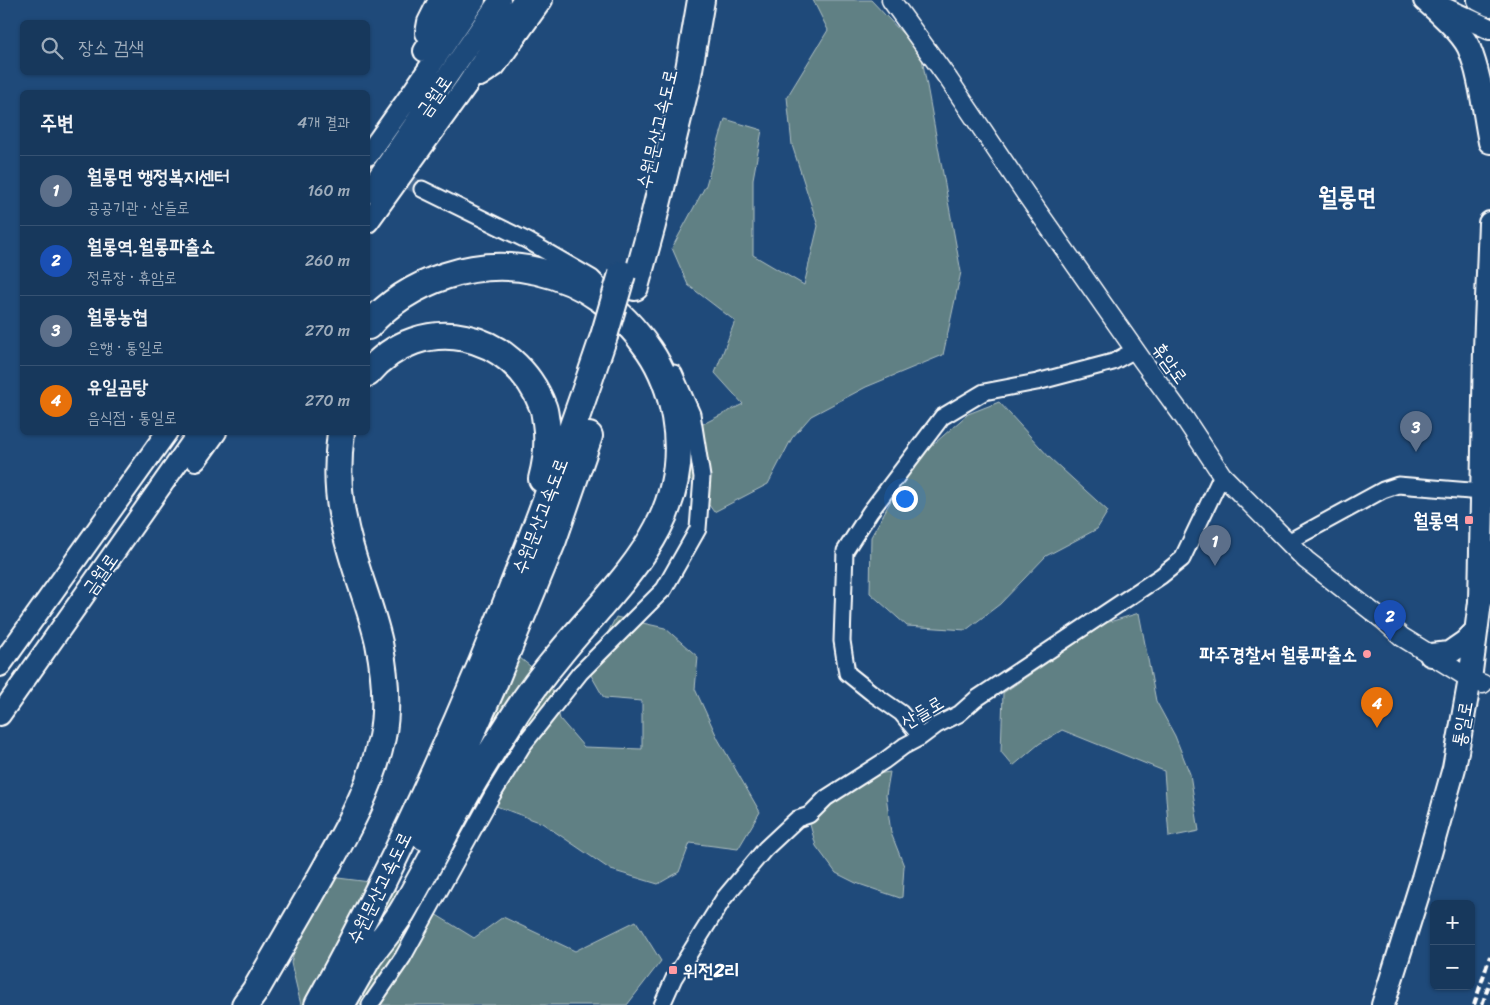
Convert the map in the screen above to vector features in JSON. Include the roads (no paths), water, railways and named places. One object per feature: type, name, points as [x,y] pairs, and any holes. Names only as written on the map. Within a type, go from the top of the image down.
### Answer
[{"type":"highway","name":"수원문산고속도로","points":[[341,1005],[368,958],[434,817],[478,719],[553,540],[592,426],[611,342],[629,281],[686,0]]},
{"type":"highway","name":"수원문산고속도로","points":[[629,281],[652,225],[687,81],[701,0]]},
{"type":"highway","points":[[368,958],[401,914],[473,783],[517,711],[558,656],[631,571],[653,538],[668,507],[675,478],[678,454],[678,432],[674,407],[654,358],[640,336],[618,313],[600,297],[578,284],[552,274],[522,268],[496,267],[471,269],[445,276],[417,288],[396,300],[370,324]]},
{"type":"highway","points":[[370,371],[378,361],[395,350],[432,336],[468,338],[486,344],[520,368],[544,408],[548,438],[546,463],[519,568]]},
{"type":"highway","name":"수원문산고속도로","points":[[318,1005],[352,944],[437,767],[611,342]]},
{"type":"highway","points":[[232,1005],[248,981],[338,819],[356,780],[365,753],[370,724],[372,694],[370,666],[360,621],[341,566],[329,519],[323,479],[322,435]]},
{"type":"highway","points":[[245,1005],[255,991],[344,837],[372,778],[382,736],[385,703],[384,672],[378,641],[344,524],[338,491],[338,456],[341,435]]},
{"type":"main road","points":[[421,56],[428,22],[439,0]]},
{"type":"main road","points":[[370,128],[421,56],[457,0]]},
{"type":"main road","name":"금월로","points":[[370,151],[475,0]]},
{"type":"main road","name":"금월로","points":[[370,189],[500,0]]},
{"type":"main road","points":[[370,219],[466,86],[523,0]]},
{"type":"main road","points":[[466,86],[495,66],[542,0]]},
{"type":"main road","points":[[1426,0],[1490,28]]},
{"type":"main road","points":[[1426,0],[1449,22],[1469,47],[1478,79],[1490,142]]},
{"type":"main road","points":[[1478,0],[1490,6]]},
{"type":"main road","name":"통일로","points":[[1398,1005],[1436,885],[1466,770],[1483,628],[1480,602],[1485,349],[1490,223]]},
{"type":"main road","points":[[85,547],[89,518],[148,435]]},
{"type":"main road","name":"금월로","points":[[0,666],[165,435]]},
{"type":"main road","name":"금월로","points":[[0,715],[197,435]]},
{"type":"main road","points":[[107,563],[148,526],[214,435]]},
{"type":"main road","points":[[1431,655],[1449,653],[1483,628]]},
{"type":"main road","name":"통일로","points":[[1383,1005],[1423,878],[1476,682]]},
{"type":"street","name":"휴암로","points":[[891,0],[949,80],[1025,193],[1185,419],[1222,475],[1306,560],[1402,637],[1476,682]]},
{"type":"street","points":[[370,1005],[403,957],[493,794],[523,745],[580,673],[664,589],[698,529],[702,477],[692,414],[670,363],[644,330],[592,278],[528,241],[422,189]]},
{"type":"street","points":[[921,738],[901,713],[847,673],[842,641],[845,551],[870,512],[942,418],[984,392],[1037,382],[1113,362],[1135,350]]},
{"type":"street","name":"산들로","points":[[662,1005],[674,978],[724,898],[764,849],[797,819],[809,815],[826,798],[904,746],[921,738],[936,725],[959,714],[976,699],[1149,585],[1182,559],[1222,475]]},
{"type":"street","points":[[1288,542],[1383,490],[1398,485],[1482,492]]},
{"type":"tunnel","points":[[370,161],[422,189]]},
{"type":"railway","points":[[1474,1005],[1490,956]]},
{"type":"railway","points":[[1482,1005],[1490,981]]},
{"type":"place","name":"월롱농협","points":[[1416,452]]},
{"type":"place","name":"월롱역","points":[[1469,520]]},
{"type":"place","name":"월롱면 행정복지센터","points":[[1215,566]]},
{"type":"place","name":"월롱역.월롱파출소","points":[[1390,641]]},
{"type":"place","name":"파주경찰서 월롱파출소","points":[[1367,654]]},
{"type":"place","name":"유일곰탕","points":[[1377,728]]},
{"type":"place","name":"위전2리","points":[[673,970]]},
{"type":"district","name":"월롱면","points":[[1347,197]]}]
